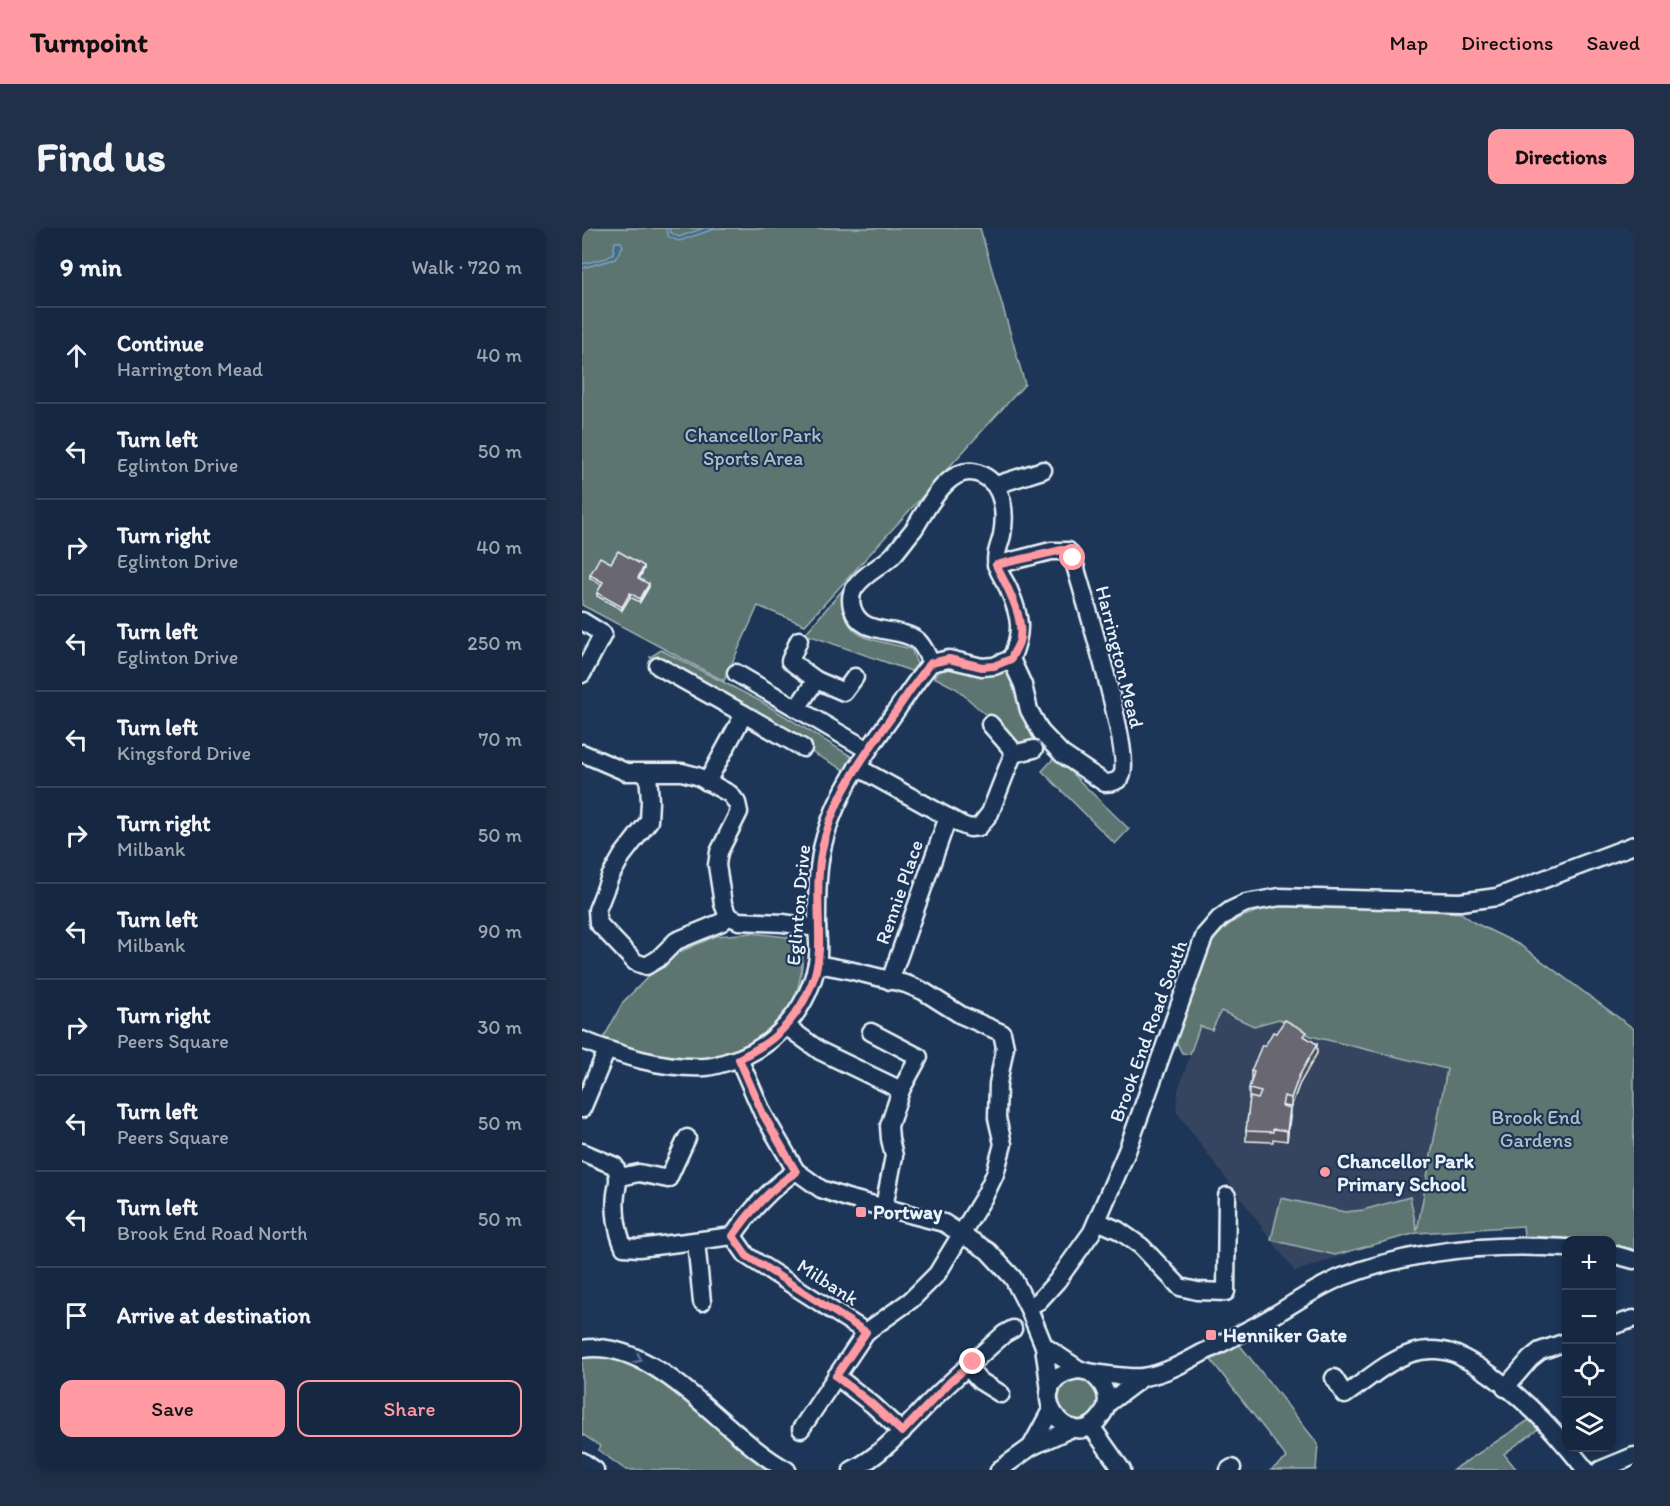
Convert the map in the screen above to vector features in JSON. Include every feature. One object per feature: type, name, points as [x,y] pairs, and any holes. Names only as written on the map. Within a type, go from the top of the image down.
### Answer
[{"type":"street","points":[[996,485],[1043,470]]},
{"type":"street","points":[[970,472],[982,474],[996,485],[1003,512],[1002,535],[996,553],[996,565],[1009,590],[1020,627],[1019,640],[1011,659],[994,666],[982,667],[949,659],[931,663],[923,646],[917,640],[909,636],[874,630],[864,625],[856,617],[851,606],[851,596],[855,587],[893,555],[937,493],[950,480],[970,472]]},
{"type":"street","name":"Harrington Mead","points":[[996,565],[1062,550],[1068,551],[1073,558],[1107,676],[1120,739],[1123,771],[1121,778],[1113,783],[1105,783],[1062,754],[1041,732],[1029,710],[1023,685],[1011,659]]},
{"type":"street","points":[[582,621],[603,634],[582,674]]},
{"type":"street","points":[[799,640],[790,661],[816,680],[844,692],[855,677]]},
{"type":"street","name":"Eglinton Drive","points":[[582,1040],[628,1058],[665,1065],[707,1067],[739,1059],[762,1047],[786,1026],[802,1003],[817,964],[820,867],[825,837],[835,810],[868,750],[931,663]]},
{"type":"street","points":[[658,666],[803,748]]},
{"type":"street","points":[[736,673],[868,750]]},
{"type":"street","points":[[797,708],[816,680]]},
{"type":"street","points":[[707,782],[744,714]]},
{"type":"street","points":[[857,767],[948,818],[970,828],[979,827],[990,813],[1013,754],[1010,747],[990,724]]},
{"type":"street","points":[[1013,754],[1034,749]]},
{"type":"street","points":[[582,753],[626,772],[682,772],[730,794],[737,803],[739,812],[719,852],[717,866],[723,904],[728,916],[739,921],[783,923],[818,928]]},
{"type":"street","points":[[648,773],[649,821],[622,856],[610,877],[597,909],[598,923],[635,962],[646,966],[658,959],[676,941],[722,922],[728,916]]},
{"type":"street","name":"Rennie Place","points":[[890,981],[948,818]]},
{"type":"street","name":"Brook End Road South","points":[[1028,1307],[1039,1301],[1057,1281],[1092,1232],[1127,1151],[1201,945],[1211,927],[1231,910],[1246,903],[1280,897],[1460,902],[1497,897],[1634,845]]},
{"type":"street","points":[[817,964],[890,981]]},
{"type":"street","name":"Milbank","points":[[733,1236],[747,1256],[866,1332],[938,1274],[995,1174],[1003,1144],[997,1118],[998,1084],[1005,1047],[1002,1033],[962,1015],[923,991],[890,981]]},
{"type":"street","points":[[786,1026],[820,1051],[901,1090]]},
{"type":"street","points":[[871,1032],[919,1057],[901,1090],[889,1126],[894,1156],[884,1207]]},
{"type":"street","points":[[582,1108],[606,1050]]},
{"type":"street","points":[[739,1059],[763,1114],[796,1172],[821,1189],[847,1198],[944,1223],[988,1251],[1013,1278],[1044,1346],[1050,1390],[1051,1410],[1031,1447]]},
{"type":"street","points":[[620,1177],[639,1173],[668,1179],[687,1138]]},
{"type":"street","points":[[582,1152],[615,1166],[620,1177],[616,1196],[619,1237],[624,1247],[639,1248],[733,1236],[741,1224],[784,1179],[796,1172]]},
{"type":"street","points":[[1097,1221],[1118,1230],[1142,1246],[1180,1287],[1197,1291],[1226,1292],[1227,1196]]},
{"type":"street","points":[[696,1241],[702,1302]]},
{"type":"street","points":[[1050,1390],[1062,1375],[1070,1371],[1143,1377],[1170,1370],[1259,1324],[1313,1291],[1342,1278],[1386,1264],[1439,1252],[1483,1247],[1562,1248]]},
{"type":"street","points":[[1616,1255],[1634,1260]]},
{"type":"street","points":[[1616,1324],[1633,1319]]},
{"type":"street","points":[[852,1470],[878,1454],[967,1367],[1004,1334],[1013,1329]]},
{"type":"street","points":[[801,1429],[866,1332]]},
{"type":"street","points":[[1505,1388],[1540,1351],[1562,1343]]},
{"type":"street","points":[[1044,1346],[1098,1377],[1104,1385],[1107,1404]]},
{"type":"street","points":[[582,1349],[607,1348],[638,1357],[696,1398],[741,1437],[787,1470]]},
{"type":"street","points":[[1334,1378],[1345,1395],[1390,1364],[1412,1353],[1436,1350],[1460,1356],[1505,1388],[1549,1425],[1562,1441]]},
{"type":"street","points":[[967,1367],[980,1381],[1001,1394]]},
{"type":"street","points":[[836,1376],[873,1405],[902,1432]]},
{"type":"street","points":[[1051,1410],[1063,1424],[1072,1428],[1090,1426],[1098,1420],[1107,1404],[1143,1377]]},
{"type":"street","points":[[1090,1426],[1122,1470]]},
{"type":"street","points":[[999,1470],[1031,1447],[1072,1428]]},
{"type":"street","points":[[1571,1452],[1586,1470]]},
{"type":"street","points":[[1600,1470],[1634,1456]]},
{"type":"street","points":[[582,1461],[595,1470]]},
{"type":"shaded area","points":[[669,228],[670,232],[679,237],[704,228],[717,228],[679,241],[669,237],[666,229]]},
{"type":"shaded area","points":[[615,242],[621,242],[623,246],[615,259],[582,268],[582,264],[607,258],[613,254]]},
{"type":"shaded area","name":"Chancellor Park Primary School","points":[[1221,1011],[1254,1026],[1279,1019],[1311,1036],[1447,1069],[1417,1233],[1371,1245],[1295,1272],[1176,1111],[1178,1090],[1200,1026]]},
{"type":"green space","name":"Chancellor Park Sports Area","points":[[582,228],[980,228],[1025,384],[805,625],[758,606],[724,681],[582,605]]},
{"type":"green space","points":[[845,587],[847,588],[845,606],[847,619],[853,629],[872,639],[911,649],[918,666],[914,672],[805,634]]},
{"type":"green space","points":[[661,650],[760,701],[854,758],[846,771],[713,699],[650,657]]},
{"type":"green space","points":[[949,669],[985,675],[1009,669],[1043,740],[1018,744],[957,689],[934,677],[940,671]]},
{"type":"green space","points":[[1055,757],[1129,829],[1115,844],[1042,771]]},
{"type":"green space","name":"Brook End Gardens","points":[[1281,905],[1461,913],[1475,923],[1520,945],[1634,1029],[1634,1249],[1616,1246],[1616,1236],[1524,1236],[1523,1226],[1417,1233],[1335,1255],[1271,1240],[1281,1198],[1345,1212],[1363,1210],[1410,1197],[1417,1231],[1447,1069],[1311,1036],[1279,1019],[1254,1026],[1221,1011],[1212,1030],[1200,1026],[1190,1054],[1182,1053],[1176,1041],[1177,1030],[1200,965],[1217,936],[1229,924],[1249,914]]},
{"type":"green space","points":[[752,933],[787,937],[804,947],[794,998],[783,1016],[759,1039],[730,1056],[699,1065],[673,1063],[600,1045],[623,1002],[677,953],[716,936]]},
{"type":"green space","points":[[1239,1344],[1318,1444],[1316,1470],[1271,1470],[1287,1458],[1211,1360]]},
{"type":"green space","points":[[595,1352],[637,1362],[776,1470],[626,1470],[598,1450],[600,1446],[582,1434],[582,1354]]},
{"type":"green space","points":[[1079,1379],[1093,1385],[1099,1399],[1093,1413],[1079,1419],[1065,1413],[1059,1399],[1065,1385]]},
{"type":"green space","points":[[1532,1418],[1541,1427],[1504,1454],[1517,1470],[1453,1470]]},
{"type":"building","points":[[618,551],[644,566],[638,578],[649,584],[640,599],[630,593],[622,607],[597,593],[603,582],[590,575],[600,557],[611,563]]},
{"type":"building","points":[[1285,1020],[1307,1032],[1304,1036],[1317,1044],[1299,1076],[1291,1098],[1284,1096],[1282,1106],[1290,1108],[1287,1131],[1273,1129],[1273,1132],[1246,1131],[1250,1097],[1258,1099],[1261,1092],[1249,1089],[1254,1072],[1251,1071],[1262,1045],[1265,1046],[1273,1032],[1276,1033]]},
{"type":"place","name":"Chancellor Park Primary School","points":[[1325,1172]]},
{"type":"place","name":"Portway","points":[[861,1212]]},
{"type":"place","name":"Henniker Gate","points":[[1211,1335]]},
{"type":"route","points":[[973,1362],[951,1381],[902,1432],[873,1405],[836,1376],[866,1332],[747,1256],[733,1236],[741,1224],[784,1179],[796,1172],[763,1114],[739,1059],[762,1047],[786,1026],[802,1003],[812,981],[819,950],[817,902],[825,837],[835,810],[863,757],[931,663],[949,659],[982,667],[994,666],[1011,659],[1019,640],[1020,627],[1009,590],[996,565],[1062,550],[1068,551],[1073,558]]}]
